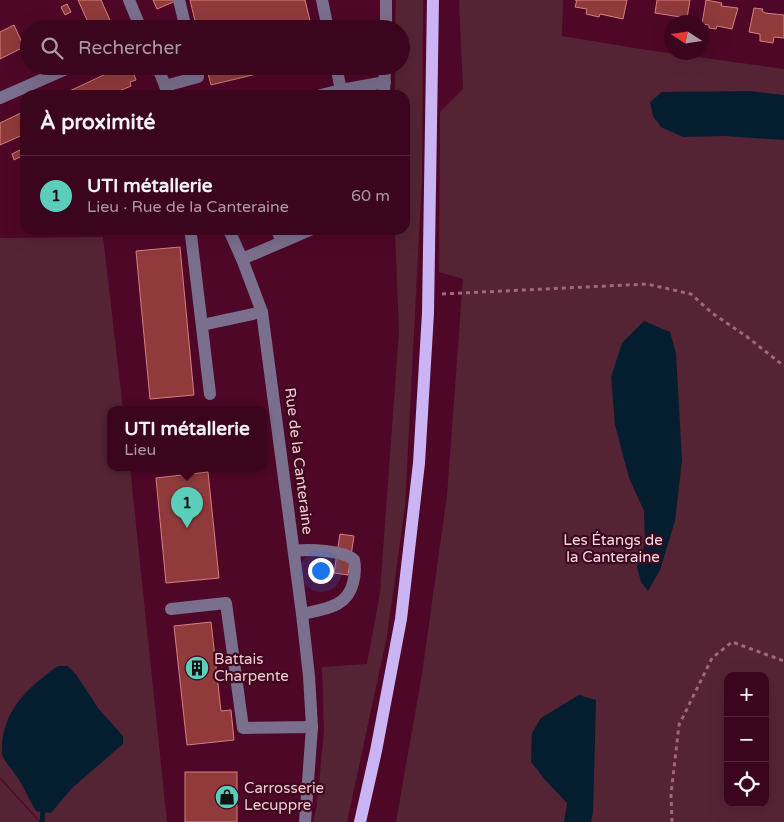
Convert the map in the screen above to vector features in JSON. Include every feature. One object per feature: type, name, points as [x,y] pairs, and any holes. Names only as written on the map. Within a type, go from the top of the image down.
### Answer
[{"type":"main road","points":[[360,822],[383,718],[405,590],[422,429],[429,295],[434,0]]},
{"type":"street","points":[[129,0],[137,20]]},
{"type":"street","points":[[179,0],[184,20]]},
{"type":"street","points":[[322,0],[326,20]]},
{"type":"street","points":[[386,0],[386,20]]},
{"type":"street","points":[[0,98],[52,75]]},
{"type":"street","points":[[161,75],[167,90]]},
{"type":"street","points":[[169,90],[198,77],[197,75]]},
{"type":"street","points":[[338,75],[341,90],[385,82]]},
{"type":"street","points":[[384,90],[385,75]]},
{"type":"street","name":"Rue de la Canteraine","points":[[231,235],[262,312],[302,614],[310,685],[312,727],[305,822]]},
{"type":"street","points":[[191,236],[210,394]]},
{"type":"street","points":[[242,259],[279,236]]},
{"type":"street","points":[[202,324],[262,312]]},
{"type":"street","points":[[294,551],[311,550],[345,555],[354,560],[356,566],[351,589],[344,600],[332,607],[302,614]]},
{"type":"street","points":[[171,609],[226,603],[243,728],[312,727]]},
{"type":"path","points":[[429,295],[647,284],[691,294],[712,314],[746,336],[784,366]]},
{"type":"path","points":[[672,822],[671,794],[679,725],[712,658],[732,642],[784,661]]},
{"type":"green space","points":[[396,0],[423,0],[422,178],[405,506],[387,636],[347,822],[313,822],[317,805],[324,731],[322,667],[367,664],[380,593],[399,331],[395,235],[410,235],[410,90],[395,90],[395,75],[410,75],[410,20],[395,20]]},
{"type":"green space","name":"Les Étangs de la Canteraine","points":[[459,0],[563,0],[562,36],[664,52],[664,60],[709,59],[784,69],[784,822],[396,822],[422,674],[447,496],[463,279],[439,272],[440,112],[463,89]]},
{"type":"green space","points":[[103,237],[123,406],[107,406],[107,471],[130,471],[167,822],[41,822],[0,777],[0,238]]},
{"type":"green space","points":[[0,779],[39,822],[0,822]]},
{"type":"water","points":[[749,91],[784,95],[784,140],[725,136],[683,137],[661,127],[653,116],[650,102],[662,92]]},
{"type":"water","points":[[644,321],[670,332],[676,353],[682,460],[675,521],[660,570],[648,591],[641,582],[637,567],[645,544],[644,511],[629,478],[615,425],[611,377],[622,343]]},
{"type":"water","points":[[58,666],[68,666],[77,676],[98,708],[123,736],[123,744],[72,788],[51,813],[36,811],[2,754],[6,725],[18,702],[36,683]]},
{"type":"water","points":[[579,695],[596,700],[593,813],[591,822],[564,822],[567,803],[531,762],[532,733],[541,718]]},
{"type":"building","points":[[78,0],[101,0],[110,20],[87,20]]},
{"type":"building","points":[[153,0],[178,0],[157,9]]},
{"type":"building","points":[[190,0],[305,0],[310,20],[195,20]]},
{"type":"building","points":[[577,0],[627,0],[623,19],[600,14],[599,17],[586,14],[587,9],[575,7]]},
{"type":"building","points":[[657,0],[690,0],[688,15],[655,13]]},
{"type":"building","points":[[706,0],[722,3],[721,6],[738,8],[732,29],[717,26],[716,29],[709,28],[709,15],[704,15]]},
{"type":"building","points":[[67,4],[71,12],[65,15],[61,7]]},
{"type":"building","points":[[754,8],[763,9],[762,11],[765,13],[784,15],[784,38],[774,37],[773,43],[760,41],[760,34],[749,32]]},
{"type":"building","points":[[14,25],[20,38],[20,49],[0,59],[0,32]]},
{"type":"building","points":[[104,75],[134,75],[136,80],[130,82],[131,86],[122,90],[72,90]]},
{"type":"building","points":[[208,75],[253,75],[211,85]]},
{"type":"building","points":[[20,113],[20,136],[0,145],[0,123]]},
{"type":"building","points":[[20,150],[20,157],[14,160],[12,154]]},
{"type":"building","points":[[180,247],[194,395],[150,399],[136,251]]},
{"type":"building","points":[[208,472],[219,578],[166,583],[156,478]]},
{"type":"building","points":[[340,534],[354,536],[348,575],[334,573]]},
{"type":"building","name":"Battais Charpente","points":[[211,622],[221,711],[231,710],[234,740],[187,745],[174,626]]},
{"type":"building","points":[[185,772],[237,772],[237,822],[185,822]]},
{"type":"waterway","points":[[42,822],[43,812]]},
{"type":"place","name":"UTI métallerie","points":[[187,528]]},
{"type":"place","name":"Battais Charpente","points":[[197,668]]},
{"type":"place","name":"Carrosserie Lecuppre","points":[[227,797]]}]
